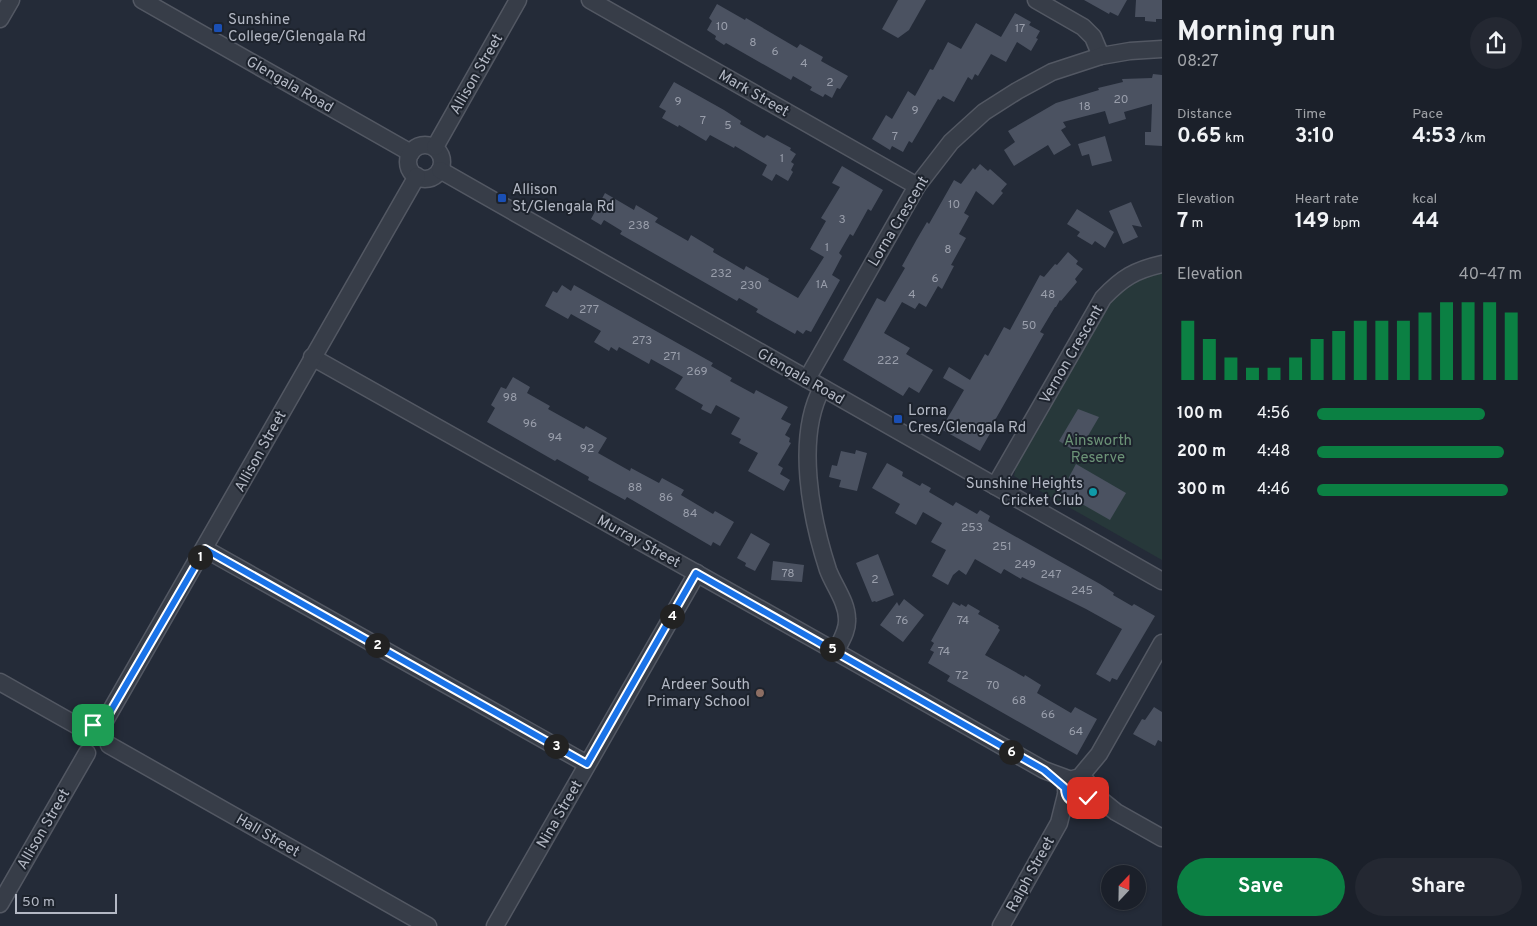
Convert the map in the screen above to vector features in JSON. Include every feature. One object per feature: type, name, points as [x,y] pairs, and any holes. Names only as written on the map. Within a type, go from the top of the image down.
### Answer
[{"type":"street","points":[[0,19],[11,0]]},
{"type":"street","name":"Glengala Road","points":[[142,0],[411,153]]},
{"type":"street","name":"Allison Street","points":[[435,147],[518,0]]},
{"type":"street","name":"Mark Street","points":[[590,0],[917,186]]},
{"type":"street","points":[[1036,0],[1083,27],[1094,37],[1101,56]]},
{"type":"street","name":"Lorna Crescent","points":[[807,379],[917,186],[951,142],[984,112],[1052,72],[1101,56],[1130,51],[1162,49]]},
{"type":"street","points":[[421,146],[435,147],[442,158],[440,170],[430,178],[417,176],[409,166],[411,153],[421,146]]},
{"type":"street","name":"Glengala Road","points":[[440,170],[1162,581]]},
{"type":"street","name":"Allison Street","points":[[102,726],[417,176]]},
{"type":"street","name":"Vernon Crescent","points":[[995,486],[1103,298],[1126,276],[1158,266]]},
{"type":"street","name":"Murray Street","points":[[312,357],[1162,838]]},
{"type":"street","points":[[822,388],[812,411],[809,432],[808,479],[816,529],[822,552],[846,612],[831,649]]},
{"type":"street","points":[[205,549],[587,764]]},
{"type":"street","name":"Nina Street","points":[[495,926],[696,573]]},
{"type":"street","name":"Ralph Street","points":[[1001,926],[1162,643]]},
{"type":"street","points":[[0,682],[83,729]]},
{"type":"street","points":[[93,725],[102,726],[109,734],[109,745],[97,755],[87,753],[80,745],[80,734],[83,729],[93,725]]},
{"type":"street","name":"Hall Street","points":[[109,745],[428,926]]},
{"type":"street","name":"Allison Street","points":[[0,904],[87,753]]},
{"type":"green space","name":"Ainsworth Reserve","points":[[1157,273],[1162,273],[1162,560],[1014,476],[1016,466],[1110,301],[1131,284]]},
{"type":"building","points":[[898,0],[926,0],[909,30],[898,38],[882,29]]},
{"type":"building","points":[[1084,0],[1127,0],[1118,16],[1110,12],[1109,14]]},
{"type":"building","points":[[1136,0],[1162,0],[1162,19],[1156,19],[1156,22],[1145,21],[1145,17],[1135,17]]},
{"type":"building","points":[[717,4],[745,20],[746,18],[797,48],[800,44],[823,57],[821,61],[848,76],[840,89],[837,88],[832,98],[825,94],[823,97],[810,90],[812,87],[793,76],[791,80],[726,43],[724,45],[715,39],[716,36],[707,30],[712,21],[709,18]]},
{"type":"building","points":[[1015,13],[1031,22],[1029,25],[1040,31],[1031,51],[1017,42],[1006,62],[991,54],[978,76],[975,74],[972,80],[968,77],[954,102],[943,96],[940,100],[938,99],[912,143],[909,141],[903,152],[892,146],[890,150],[872,139],[886,115],[892,119],[908,91],[915,96],[930,69],[933,70],[948,42],[961,49],[976,23],[1001,37]]},
{"type":"building","points":[[1153,74],[1162,75],[1162,146],[1145,145],[1145,132],[1151,132],[1152,104],[1124,112],[1126,119],[1109,124],[1105,111],[1063,122],[1066,127],[1061,130],[1071,145],[1054,155],[1048,145],[1014,166],[1004,150],[1015,142],[1008,131],[1056,103],[1099,90],[1098,88],[1123,82],[1122,79],[1152,78]]},
{"type":"building","points":[[674,82],[724,110],[741,121],[740,124],[764,138],[767,135],[791,148],[790,150],[796,154],[791,162],[794,164],[791,170],[793,172],[788,181],[776,174],[772,181],[762,175],[767,165],[735,146],[734,148],[710,135],[706,141],[679,125],[678,127],[662,118],[666,111],[659,107]]},
{"type":"building","points":[[1105,136],[1112,161],[1092,166],[1089,154],[1082,156],[1078,144]]},
{"type":"building","points":[[980,164],[988,171],[990,169],[1007,184],[1001,191],[1003,193],[993,205],[976,191],[964,213],[969,216],[959,234],[966,238],[951,265],[954,266],[942,289],[938,286],[926,307],[919,303],[915,309],[902,302],[884,333],[910,348],[906,354],[933,370],[919,393],[909,387],[903,396],[843,360],[877,298],[885,302],[905,268],[902,266],[917,239],[927,222],[929,224],[954,180],[961,184],[973,168],[975,170]]},
{"type":"building","points":[[842,166],[883,190],[871,211],[868,209],[853,236],[850,234],[839,253],[842,256],[832,275],[840,280],[811,332],[806,330],[803,334],[797,330],[795,334],[756,312],[758,309],[739,298],[737,301],[620,234],[622,231],[604,220],[601,225],[591,219],[605,193],[634,210],[636,205],[658,218],[655,222],[688,241],[691,235],[714,249],[713,252],[744,270],[746,266],[798,298],[824,257],[810,249],[826,221],[821,218],[840,187],[832,183]]},
{"type":"building","points":[[1131,202],[1142,227],[1132,225],[1138,237],[1123,244],[1109,211]]},
{"type":"building","points":[[1077,209],[1114,232],[1105,248],[1095,241],[1092,245],[1077,236],[1080,232],[1067,224]]},
{"type":"building","points":[[1068,252],[1078,261],[1076,264],[1083,269],[1075,279],[1077,282],[1060,300],[1040,332],[1044,334],[990,429],[992,430],[980,451],[941,429],[964,390],[943,378],[949,367],[970,380],[985,354],[988,356],[1004,327],[1010,330],[1040,275],[1044,277]]},
{"type":"building","points":[[562,285],[571,291],[574,285],[713,363],[711,366],[732,378],[730,381],[754,394],[756,390],[788,407],[781,419],[791,424],[785,435],[790,438],[789,442],[791,443],[778,465],[783,468],[780,474],[790,480],[784,491],[748,471],[758,453],[739,443],[741,439],[731,434],[740,418],[716,405],[711,414],[701,409],[703,405],[675,389],[683,377],[651,359],[649,364],[619,347],[617,351],[611,347],[609,351],[594,342],[601,331],[571,314],[568,319],[545,306],[553,291],[557,293]]},
{"type":"building","points":[[513,377],[530,387],[527,393],[550,406],[548,409],[584,429],[586,426],[607,438],[598,453],[630,471],[631,468],[659,483],[662,478],[684,490],[681,495],[713,514],[715,511],[734,522],[720,546],[713,542],[711,546],[627,497],[625,500],[588,480],[589,477],[557,459],[555,461],[487,422],[495,408],[491,405],[501,387],[506,389]]},
{"type":"building","points":[[1078,409],[1099,417],[1078,453],[1059,441]]},
{"type":"building","points":[[856,450],[867,453],[857,491],[839,487],[841,480],[829,477],[832,465],[837,466],[841,451],[855,454]]},
{"type":"building","points":[[887,463],[903,472],[902,476],[920,486],[922,483],[931,488],[929,492],[953,506],[956,502],[977,514],[980,510],[990,516],[988,521],[1100,584],[1114,593],[1113,595],[1132,606],[1134,604],[1155,616],[1117,680],[1112,678],[1110,682],[1096,674],[1122,629],[1022,577],[1021,579],[1004,569],[1001,574],[975,559],[966,575],[959,570],[953,575],[948,585],[932,576],[946,550],[931,542],[942,523],[923,512],[916,525],[895,513],[900,504],[872,488]]},
{"type":"building","name":"Sunshine Heights Cricket Club","points":[[1076,464],[1126,493],[1110,520],[1061,492]]},
{"type":"building","points":[[751,533],[770,544],[755,571],[745,566],[746,563],[737,558]]},
{"type":"building","points":[[878,554],[894,595],[872,602],[856,563]]},
{"type":"building","points":[[773,561],[804,565],[802,582],[771,580]]},
{"type":"building","points":[[904,599],[924,615],[903,642],[880,625],[897,602],[899,606]]},
{"type":"building","points":[[953,602],[966,607],[968,604],[980,611],[978,614],[999,626],[1000,630],[985,655],[1041,685],[1037,693],[1071,713],[1075,707],[1097,719],[1077,755],[947,681],[950,676],[928,663],[934,652],[930,650],[934,643],[931,641]]},
{"type":"building","points":[[1154,707],[1162,712],[1162,742],[1158,740],[1155,746],[1133,734],[1142,719],[1145,720]]},
{"type":"place","name":"Sunshine College/Glengala Rd","points":[[218,28]]},
{"type":"place","name":"Allison St/Glengala Rd","points":[[502,198]]},
{"type":"place","name":"Lorna Cres/Glengala Rd","points":[[898,419]]},
{"type":"place","name":"Sunshine Heights Cricket Club","points":[[1093,492]]},
{"type":"place","name":"Ardeer South Primary School","points":[[760,693]]},
{"type":"route","points":[[93,725],[102,726],[205,549],[587,764],[696,573],[1044,770],[1065,788],[1068,799],[1079,803],[1088,798]]}]
